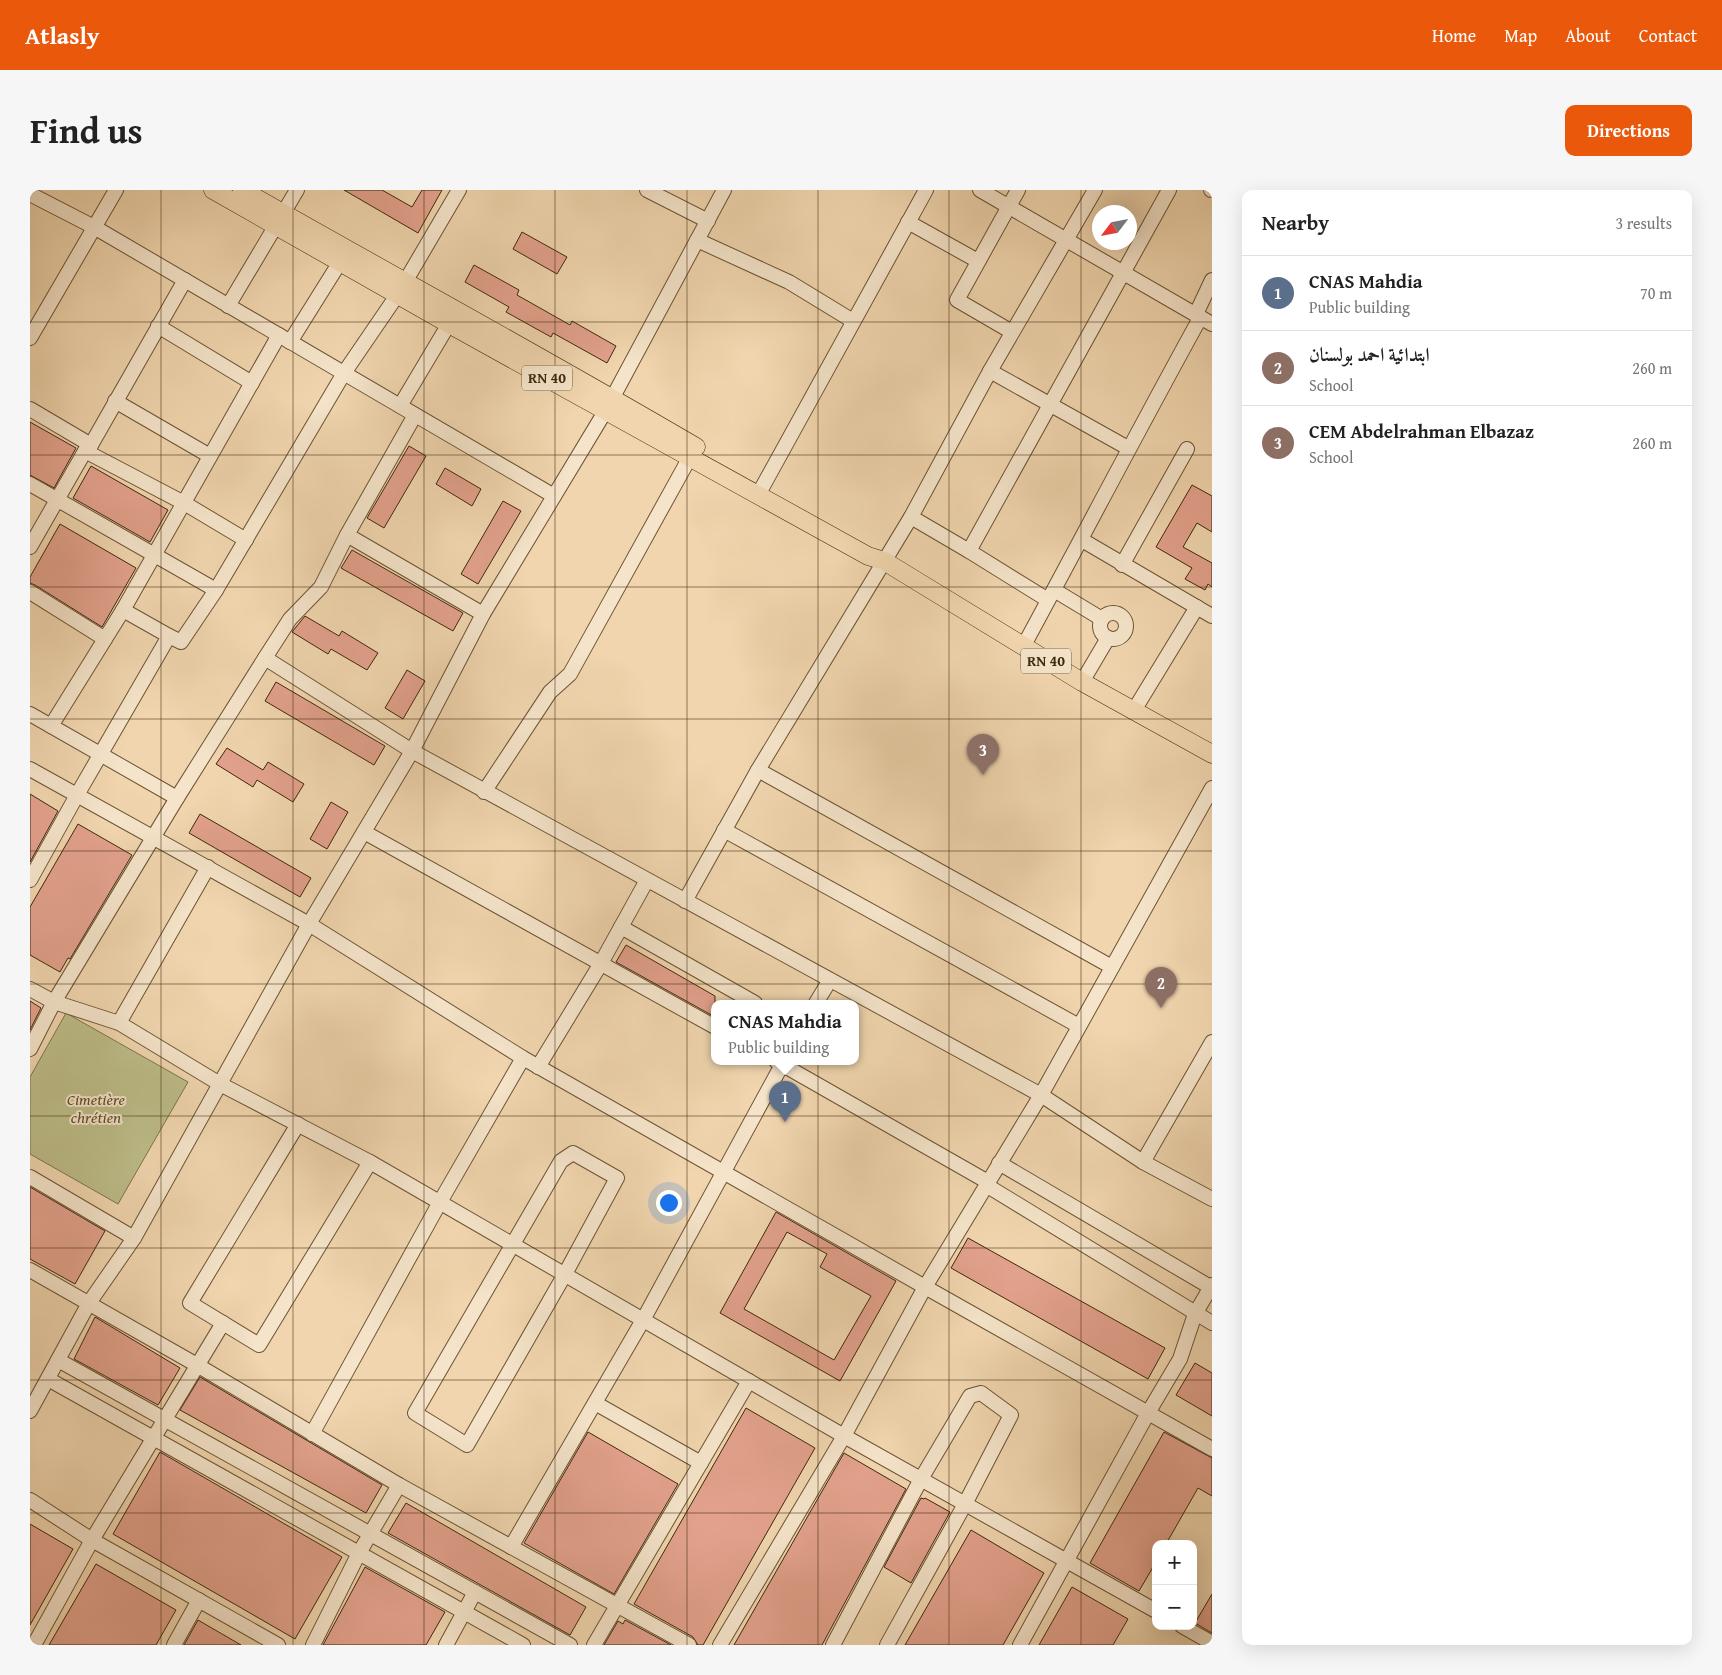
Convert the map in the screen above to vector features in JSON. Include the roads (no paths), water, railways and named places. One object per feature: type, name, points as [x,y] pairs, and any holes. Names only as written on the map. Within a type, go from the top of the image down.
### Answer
[{"type":"main road","name":"RN 40","points":[[213,190],[279,220],[609,404],[868,556],[884,561],[1133,712],[1212,754]]},
{"type":"main road","name":"RN 40","points":[[242,190],[279,220],[340,262],[401,288]]},
{"type":"main road","name":"RN 40","points":[[609,404],[690,457],[760,491]]},
{"type":"street","points":[[30,338],[116,190]]},
{"type":"street","points":[[228,306],[297,190]]},
{"type":"street","points":[[123,610],[181,642],[216,590],[344,373],[401,288],[459,190]]},
{"type":"street","points":[[647,190],[708,221]]},
{"type":"street","points":[[30,1411],[89,1303],[134,1238],[309,924],[412,751],[483,614],[609,404],[724,190]]},
{"type":"street","points":[[760,491],[926,190]]},
{"type":"street","points":[[980,190],[1212,324]]},
{"type":"street","points":[[1012,332],[957,300],[1018,190]]},
{"type":"street","points":[[685,901],[758,770],[911,517],[990,370],[1095,190]]},
{"type":"street","points":[[969,551],[1124,273],[1168,190]]},
{"type":"street","points":[[30,194],[94,227],[554,496]]},
{"type":"street","points":[[908,222],[978,261]]},
{"type":"street","points":[[697,240],[788,282],[853,321]]},
{"type":"street","points":[[51,726],[123,610],[252,383],[340,262]]},
{"type":"street","points":[[30,548],[184,280]]},
{"type":"street","points":[[1023,647],[1082,540],[1128,448],[1198,320],[1196,314],[1212,280]]},
{"type":"street","points":[[400,406],[453,318]]},
{"type":"street","points":[[158,326],[252,383]]},
{"type":"street","points":[[990,370],[1128,448]]},
{"type":"street","points":[[115,401],[210,456]]},
{"type":"street","points":[[30,409],[88,448],[246,540]]},
{"type":"street","points":[[30,1049],[54,1002],[177,798],[265,658],[290,619],[321,587],[347,536],[415,415]]},
{"type":"street","points":[[1122,565],[1187,449]]},
{"type":"street","points":[[484,792],[550,692],[570,674],[690,457]]},
{"type":"street","points":[[30,484],[216,590]]},
{"type":"street","points":[[911,517],[1051,595],[1102,619]]},
{"type":"street","points":[[347,536],[483,614]]},
{"type":"street","points":[[1082,540],[1212,616]]},
{"type":"street","points":[[30,592],[105,639]]},
{"type":"street","points":[[1133,712],[1197,607]]},
{"type":"street","points":[[1109,613],[1118,613],[1124,618],[1126,623],[1123,635],[1115,639],[1108,638],[1101,631],[1102,619],[1109,613]]},
{"type":"street","points":[[30,880],[169,636]]},
{"type":"street","points":[[1082,682],[1108,638]]},
{"type":"street","points":[[265,658],[412,751],[1041,1095],[1143,1162],[1212,1199]]},
{"type":"street","points":[[30,714],[177,798]]},
{"type":"street","points":[[30,769],[309,924],[523,1058],[925,1288],[1212,1449]]},
{"type":"street","points":[[758,770],[1112,967]]},
{"type":"street","points":[[720,1645],[844,1436],[925,1288],[1041,1095],[1212,788]]},
{"type":"street","points":[[724,830],[1079,1026]]},
{"type":"street","points":[[364,832],[711,1026]]},
{"type":"street","points":[[119,1023],[208,868]]},
{"type":"street","points":[[538,1066],[600,965],[647,880]]},
{"type":"street","points":[[621,927],[750,1000]]},
{"type":"street","points":[[818,1000],[830,980]]},
{"type":"street","points":[[30,989],[54,1002],[119,1023],[220,1084],[370,1162],[844,1436],[1152,1609]]},
{"type":"street","points":[[1143,1162],[1212,1042]]},
{"type":"street","points":[[312,1434],[440,1202],[523,1058]]},
{"type":"street","points":[[511,1547],[643,1320],[779,1065]]},
{"type":"street","points":[[786,1065],[987,1183],[1212,1323]]},
{"type":"street","points":[[298,1124],[190,1303],[259,1346],[370,1162]]},
{"type":"street","points":[[573,1153],[617,1178],[565,1274],[467,1445],[415,1413],[513,1244],[561,1161],[573,1153]]},
{"type":"street","points":[[999,1163],[1212,1287],[1195,1314],[1180,1359],[1148,1413],[1020,1645]]},
{"type":"street","points":[[30,1178],[134,1238]]},
{"type":"street","points":[[30,1270],[197,1365],[399,1485],[689,1645]]},
{"type":"street","points":[[34,1645],[92,1540],[223,1323]]},
{"type":"street","points":[[58,1360],[570,1645]]},
{"type":"street","points":[[48,1379],[524,1645]]},
{"type":"street","points":[[594,1645],[749,1381]]},
{"type":"street","points":[[833,1645],[921,1479],[970,1396],[981,1393],[1011,1415],[965,1504],[887,1645]]},
{"type":"street","points":[[595,1403],[701,1463]]},
{"type":"street","points":[[313,1645],[359,1553],[399,1485]]},
{"type":"street","points":[[30,1500],[92,1540],[278,1645]]},
{"type":"street","points":[[446,1645],[475,1592]]},
{"type":"street","points":[[174,1645],[199,1600]]},
{"type":"street","points":[[1189,1630],[1212,1643]]},
{"type":"place","name":"CEM Abdelrahman Elbazaz","points":[[983,775]]},
{"type":"place","name":"ابتدائية احمد بولسنان","points":[[1161,1008]]},
{"type":"place","name":"CNAS Mahdia","points":[[785,1122]]},
{"type":"park label","name":"Cimetière chrétien","points":[[96,1108]]}]
